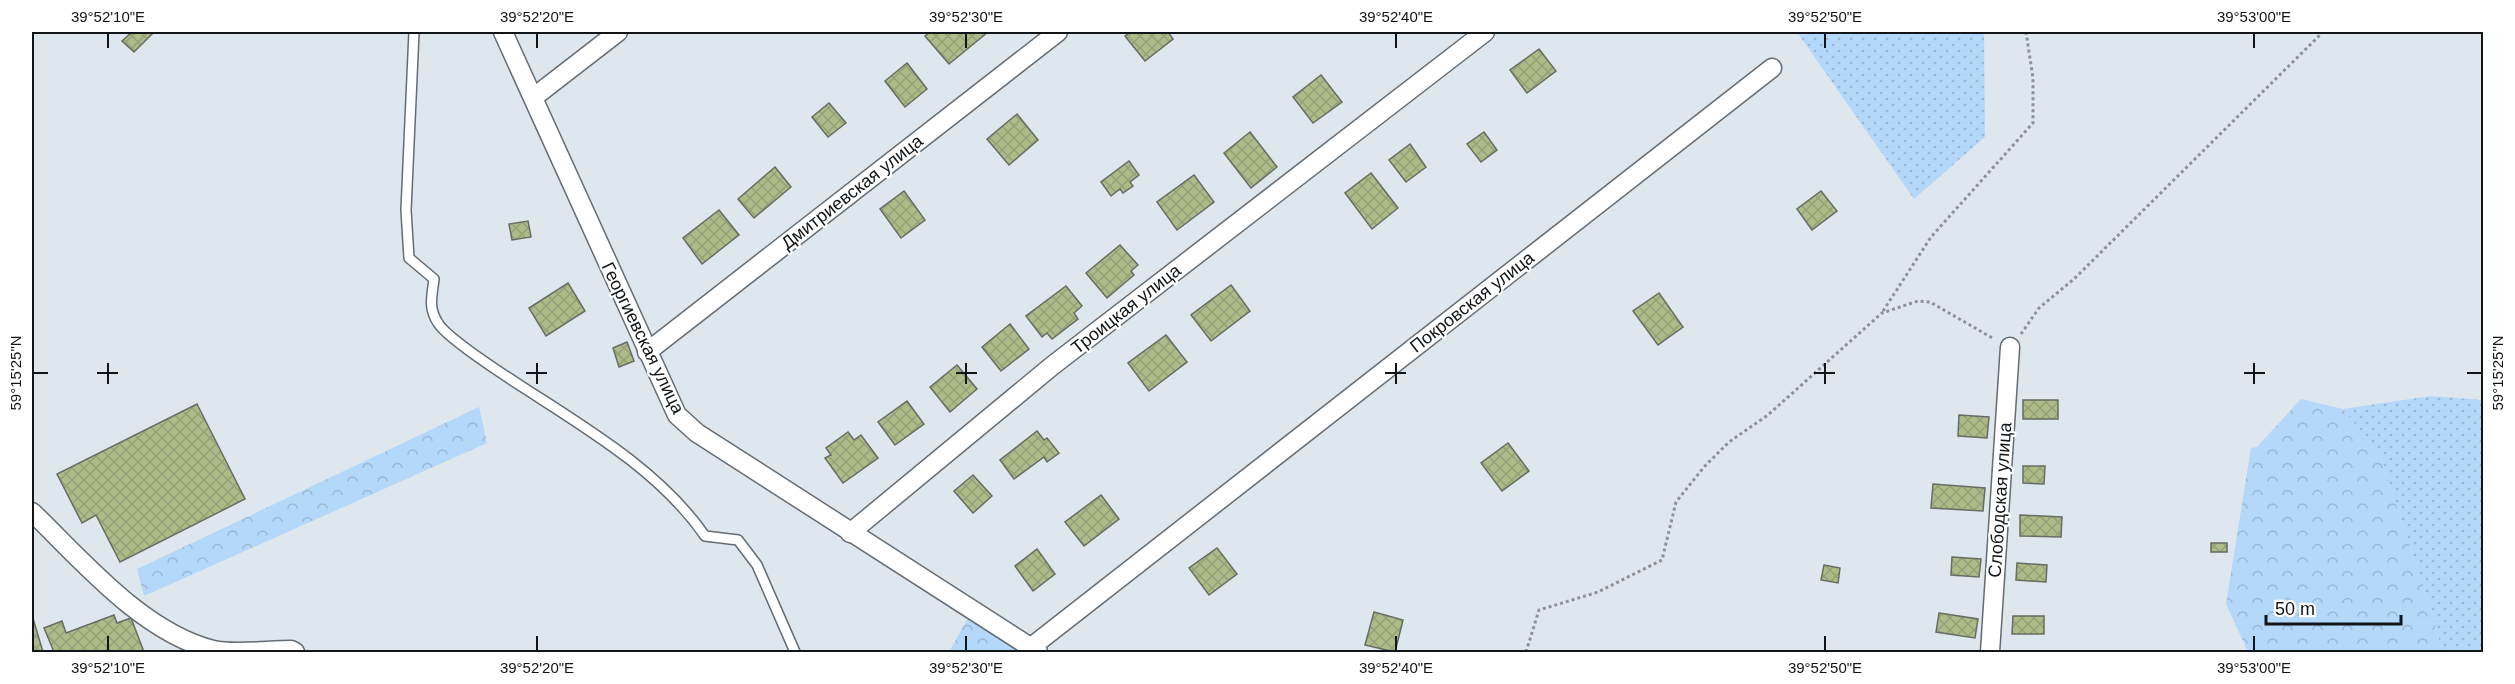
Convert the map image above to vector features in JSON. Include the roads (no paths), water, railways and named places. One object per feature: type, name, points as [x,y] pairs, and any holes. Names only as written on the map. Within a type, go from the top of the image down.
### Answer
[{"type":"street","name":"Георгиевская улица","points":[[503,32],[534,96],[646,352],[677,415],[697,433],[1034,650]]},
{"type":"street","points":[[534,96],[618,32]]},
{"type":"street","name":"Дмитриевская улица","points":[[646,352],[1058,32]]},
{"type":"street","name":"Троицкая улица","points":[[850,532],[1052,366],[1485,32]]},
{"type":"street","name":"Покровская улица","points":[[1034,650],[1772,68]]},
{"type":"street","name":"Слободская улица","points":[[1990,652],[2010,348]]},
{"type":"street","points":[[32,512],[110,587],[167,634],[213,652],[291,650],[295,652]]},
{"type":"lane","points":[[414,32],[406,210],[409,258],[434,279],[430,308],[439,326],[497,371],[580,424],[651,479],[690,515],[705,537],[738,540],[757,565],[795,652]]}]
